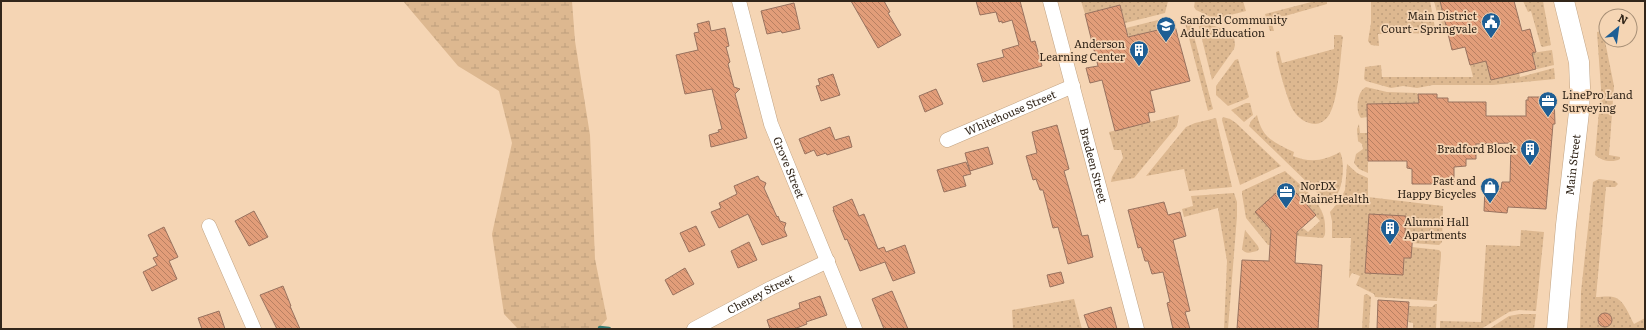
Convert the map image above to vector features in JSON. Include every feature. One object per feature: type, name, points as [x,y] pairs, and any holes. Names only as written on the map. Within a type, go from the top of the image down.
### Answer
[{"type":"main road","name":"Main Street","points":[[1557,329],[1566,226],[1579,112],[1580,87],[1579,62],[1564,1]]},
{"type":"street","name":"Grove Street","points":[[739,1],[771,124],[855,329]]},
{"type":"street","name":"Bradeen Street","points":[[1050,1],[1137,329]]},
{"type":"street","name":"Whitehouse Street","points":[[947,140],[1073,86]]},
{"type":"street","points":[[209,226],[254,329]]},
{"type":"street","name":"Cheney Street","points":[[694,329],[771,288],[828,261]]},
{"type":"green space","points":[[403,1],[572,1],[575,41],[590,135],[595,259],[607,319],[598,329],[518,329],[504,314],[492,234],[512,143],[499,91],[458,66]]},
{"type":"green space","points":[[1081,1],[1168,1],[1165,13],[1125,23],[1120,5],[1085,14]]},
{"type":"green space","points":[[1195,1],[1243,1],[1246,11],[1215,19],[1196,10],[1194,7]]},
{"type":"green space","points":[[1315,1],[1327,1],[1327,4],[1271,20],[1274,31],[1270,31],[1265,14]]},
{"type":"green space","points":[[1371,1],[1430,1],[1436,33],[1378,34],[1379,46],[1371,45],[1368,41],[1371,23]]},
{"type":"green space","points":[[1434,1],[1440,1],[1447,31],[1444,32],[1441,29]]},
{"type":"green space","points":[[1523,1],[1543,1],[1551,45],[1541,46],[1531,11],[1528,12]]},
{"type":"green space","points":[[1189,17],[1213,109],[1208,111],[1184,19]]},
{"type":"green space","points":[[1166,18],[1168,22],[1175,21],[1176,25],[1129,37],[1126,28]]},
{"type":"green space","points":[[1199,20],[1230,32],[1234,37],[1234,49],[1212,80],[1198,23]]},
{"type":"green space","points":[[1334,35],[1341,35],[1343,37],[1339,78],[1332,108],[1325,120],[1320,123],[1315,124],[1305,122],[1296,115],[1291,106],[1280,72],[1276,52],[1279,51],[1282,63],[1334,49]]},
{"type":"green space","points":[[1598,48],[1606,48],[1614,86],[1609,155],[1620,157],[1620,159],[1617,160],[1604,160],[1595,155],[1601,89]]},
{"type":"green space","points":[[1552,50],[1554,65],[1537,69],[1532,53]]},
{"type":"green space","points":[[1238,59],[1249,97],[1228,106],[1216,95],[1216,86],[1235,60]]},
{"type":"green space","points":[[1486,61],[1491,80],[1519,73],[1520,77],[1554,68],[1555,79],[1493,85],[1433,85],[1417,88],[1403,86],[1391,88],[1366,81],[1364,79],[1365,67],[1381,65],[1382,77],[1473,77],[1470,65]]},
{"type":"green space","points":[[1366,87],[1387,92],[1417,93],[1419,103],[1368,104],[1367,117],[1361,118],[1358,111],[1358,101],[1363,89]]},
{"type":"green space","points":[[1246,103],[1250,103],[1253,115],[1244,122],[1231,110]]},
{"type":"green space","points":[[1179,115],[1177,126],[1134,178],[1111,182],[1112,177],[1123,158],[1121,150],[1114,150],[1109,132]]},
{"type":"green space","points":[[1257,115],[1262,129],[1270,139],[1280,146],[1294,152],[1293,156],[1305,160],[1317,160],[1340,152],[1342,156],[1343,173],[1340,189],[1337,195],[1327,205],[1314,189],[1249,126],[1251,121]]},
{"type":"green space","points":[[1223,117],[1236,123],[1281,166],[1240,185],[1222,120]]},
{"type":"green space","points":[[1216,118],[1232,187],[1189,191],[1184,169],[1146,176],[1186,127],[1195,123]]},
{"type":"green space","points":[[1359,124],[1360,133],[1368,133],[1368,173],[1359,169],[1354,163],[1356,154],[1363,149],[1362,144],[1358,141],[1357,129]]},
{"type":"green space","points":[[1347,164],[1357,173],[1368,178],[1368,197],[1443,206],[1442,242],[1439,245],[1412,243],[1413,233],[1405,233],[1406,216],[1369,214],[1365,272],[1403,275],[1404,258],[1411,258],[1412,247],[1439,250],[1441,252],[1441,256],[1437,301],[1375,297],[1374,294],[1356,285],[1360,276],[1352,273],[1349,278],[1351,238],[1332,238],[1332,221],[1330,212],[1340,200],[1345,190]]},
{"type":"green space","points":[[1285,171],[1305,189],[1321,210],[1325,226],[1325,234],[1323,238],[1297,236],[1297,232],[1303,228],[1308,232],[1320,221],[1287,183],[1255,212],[1271,230],[1270,245],[1268,245],[1246,218],[1242,191]]},
{"type":"green space","points":[[1599,179],[1615,181],[1618,184],[1615,187],[1606,187],[1596,297],[1617,298],[1626,308],[1634,324],[1645,318],[1645,327],[1642,329],[1580,329],[1581,292],[1593,182]]},
{"type":"green space","points":[[1234,193],[1237,202],[1237,216],[1228,329],[1224,329],[1227,261],[1218,208],[1184,217],[1182,209],[1193,206],[1191,196]]},
{"type":"green space","points":[[1245,230],[1258,246],[1259,249],[1257,251],[1247,253],[1243,251]]},
{"type":"green space","points":[[1521,230],[1544,232],[1536,311],[1519,310],[1509,312],[1481,329],[1440,329],[1440,321],[1481,322],[1486,245],[1520,246]]},
{"type":"green space","points":[[1367,294],[1371,297],[1369,329],[1362,329],[1364,295]]},
{"type":"green space","points":[[1074,299],[1082,329],[1013,329],[1012,310]]},
{"type":"green space","points":[[1437,304],[1436,329],[1413,329],[1413,323],[1408,322],[1409,306],[1432,307]]},
{"type":"green space","points":[[1536,314],[1534,329],[1489,329],[1509,316]]},
{"type":"building","points":[[851,1],[884,1],[890,12],[888,13],[901,35],[878,48]]},
{"type":"building","points":[[976,1],[1020,1],[1031,42],[1035,41],[1042,66],[983,82],[977,64],[1004,57],[1002,50],[1019,45],[1012,20],[1002,23],[1002,21],[999,22],[996,12],[980,15]]},
{"type":"building","name":"Main District Court - Springvale","points":[[1440,1],[1514,1],[1522,31],[1530,29],[1536,52],[1532,53],[1536,69],[1491,80],[1486,61],[1470,65],[1465,47],[1452,50]]},
{"type":"building","points":[[794,3],[800,29],[782,33],[781,31],[767,34],[761,11]]},
{"type":"building","name":"Anderson Learning Center","points":[[1120,5],[1128,37],[1175,26],[1190,81],[1150,91],[1155,112],[1148,113],[1150,122],[1115,131],[1102,80],[1090,83],[1086,68],[1098,66],[1085,14]]},
{"type":"building","points":[[709,21],[711,31],[725,28],[729,46],[726,47],[730,62],[728,64],[734,87],[740,89],[735,94],[747,138],[711,147],[709,135],[719,132],[718,130],[722,129],[712,89],[685,94],[676,55],[698,50],[694,33],[699,32],[697,24]]},
{"type":"building","points":[[833,74],[840,95],[821,101],[816,86],[820,85],[818,79]]},
{"type":"building","points":[[936,89],[943,104],[925,112],[919,96]]},
{"type":"building","points":[[1418,94],[1437,94],[1437,98],[1448,98],[1448,102],[1486,102],[1486,116],[1526,116],[1526,100],[1528,100],[1528,97],[1554,97],[1555,124],[1553,124],[1546,209],[1508,207],[1507,213],[1484,211],[1485,188],[1501,189],[1502,182],[1510,182],[1511,143],[1476,144],[1476,159],[1466,159],[1466,166],[1454,167],[1454,184],[1412,184],[1412,169],[1407,168],[1407,161],[1368,161],[1367,104],[1419,103]]},
{"type":"building","points":[[1057,125],[1069,169],[1064,171],[1082,236],[1088,235],[1093,257],[1068,264],[1058,227],[1053,228],[1043,190],[1040,190],[1036,179],[1033,180],[1026,156],[1037,153],[1032,132]]},
{"type":"building","points":[[830,127],[835,140],[849,136],[852,147],[827,155],[826,153],[817,156],[814,150],[805,154],[799,139]]},
{"type":"building","points":[[988,147],[993,164],[970,171],[965,153]]},
{"type":"building","points":[[966,162],[971,174],[963,176],[966,186],[944,192],[937,170]]},
{"type":"building","points":[[758,176],[760,180],[766,183],[764,188],[777,217],[778,216],[780,221],[786,223],[784,229],[787,236],[762,245],[748,214],[719,228],[711,212],[721,208],[719,203],[737,194],[734,186]]},
{"type":"building","points":[[1287,183],[1316,215],[1297,232],[1295,263],[1322,265],[1318,329],[1237,329],[1242,260],[1269,261],[1271,230],[1255,212]]},
{"type":"building","points":[[852,199],[859,216],[864,214],[878,249],[884,247],[886,252],[905,245],[915,273],[893,281],[885,262],[860,271],[833,210],[833,207]]},
{"type":"building","points":[[1164,202],[1168,215],[1180,212],[1186,236],[1173,240],[1190,311],[1185,312],[1190,329],[1173,329],[1167,303],[1170,302],[1163,272],[1152,274],[1148,261],[1145,261],[1141,247],[1138,248],[1128,210]]},
{"type":"building","points":[[254,211],[268,237],[249,246],[235,221]]},
{"type":"building","name":"Alumni Hall Apartments","points":[[1369,214],[1406,216],[1405,233],[1413,233],[1411,258],[1404,258],[1403,275],[1365,273]]},
{"type":"building","points":[[696,226],[705,245],[689,252],[680,233]]},
{"type":"building","points":[[164,227],[178,257],[169,261],[177,279],[152,291],[143,272],[157,265],[153,258],[158,256],[148,235]]},
{"type":"building","points":[[749,242],[757,260],[738,268],[731,251]]},
{"type":"building","points":[[685,268],[694,284],[673,295],[665,280]]},
{"type":"building","points":[[1061,272],[1064,283],[1050,287],[1047,275]]},
{"type":"building","points":[[283,286],[300,329],[277,329],[260,295]]},
{"type":"building","points":[[892,291],[908,329],[884,329],[872,299]]},
{"type":"building","points":[[820,296],[827,315],[806,322],[807,324],[794,329],[770,329],[767,320],[800,308],[799,303]]},
{"type":"building","points":[[1378,300],[1409,302],[1407,329],[1377,329]]},
{"type":"building","points":[[1111,307],[1117,329],[1089,329],[1084,315]]},
{"type":"building","points":[[219,311],[225,329],[202,329],[198,318]]},
{"type":"building","points":[[1605,313],[1610,315],[1612,320],[1610,325],[1605,327],[1600,325],[1598,320],[1600,315]]},
{"type":"waterway","points":[[600,328],[609,329]]},
{"type":"place","name":"Main District Court - Springvale","points":[[1491,39]]},
{"type":"place","name":"Sanford Community Adult Education","points":[[1166,43]]},
{"type":"place","name":"Anderson Learning Center","points":[[1139,67]]},
{"type":"place","name":"LinePro Land Surveying","points":[[1548,118]]},
{"type":"place","name":"Bradford Block","points":[[1530,166]]},
{"type":"place","name":"Fast and Happy Bicycles","points":[[1490,204]]},
{"type":"place","name":"NorDX MaineHealth","points":[[1286,209]]},
{"type":"place","name":"Alumni Hall Apartments","points":[[1390,245]]}]
